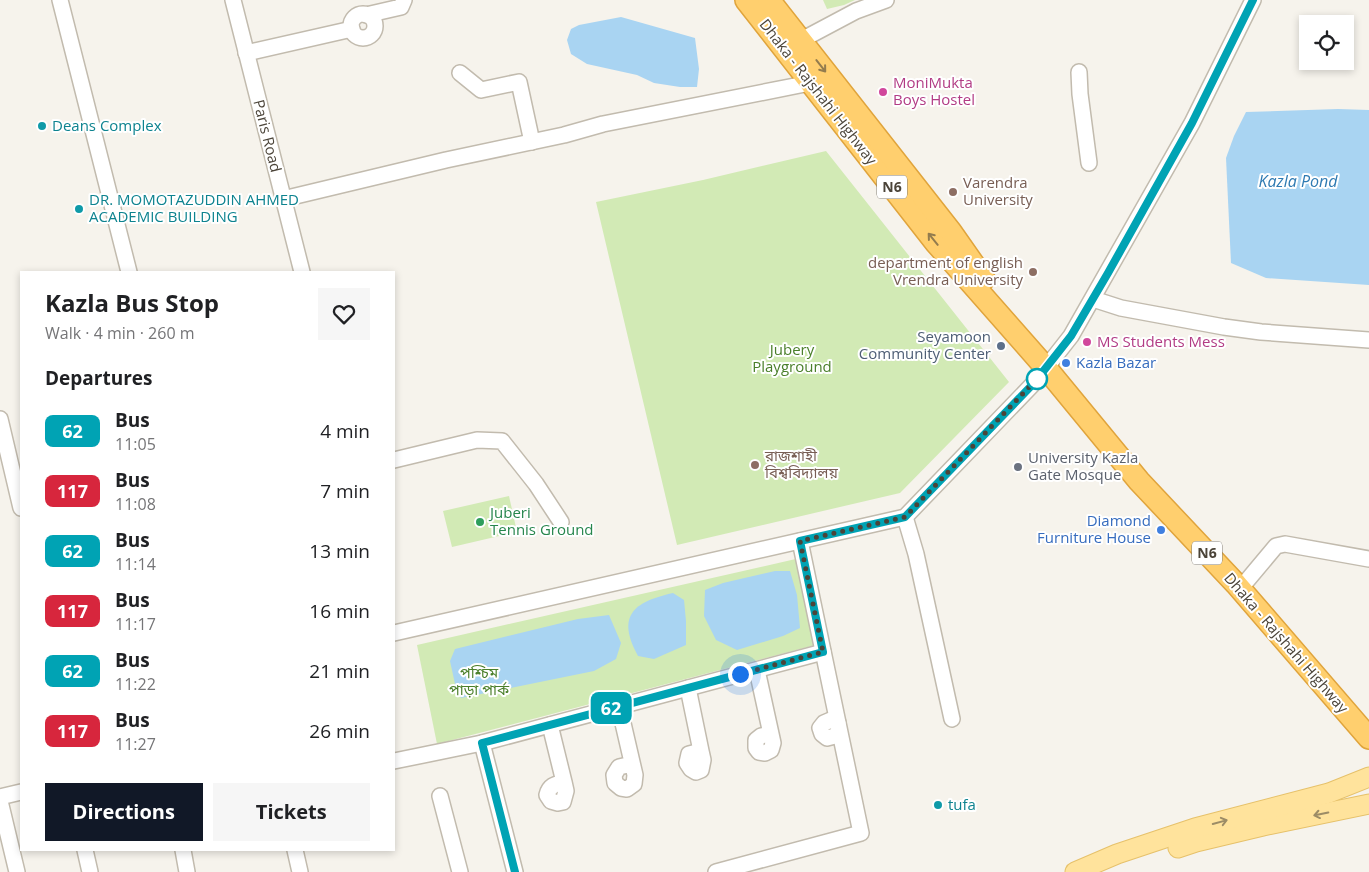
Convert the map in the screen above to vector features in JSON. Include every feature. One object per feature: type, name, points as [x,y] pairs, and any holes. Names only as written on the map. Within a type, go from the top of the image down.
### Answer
[{"type":"highway","name":"Dhaka - Rajshahi Highway","points":[[746,0],[792,45],[951,232],[1046,368]]},
{"type":"highway","name":"Dhaka - Rajshahi Highway","points":[[769,0],[810,83],[936,243],[1046,368],[1139,480],[1240,589],[1369,738]]},
{"type":"main road","points":[[1075,872],[1117,854],[1186,831],[1329,793],[1369,777]]},
{"type":"main road","points":[[1108,872],[1196,842],[1369,804]]},
{"type":"street","points":[[60,0],[129,271]]},
{"type":"street","name":"Paris Road","points":[[233,0],[302,271]]},
{"type":"street","points":[[366,14],[373,19],[375,31],[373,35],[362,39],[355,35],[352,29],[352,21],[358,15],[402,7],[404,0]]},
{"type":"street","points":[[792,45],[856,11],[886,0]]},
{"type":"street","points":[[395,634],[905,517],[1034,383],[1071,336],[1192,123],[1253,0]]},
{"type":"street","points":[[246,53],[352,29]]},
{"type":"street","points":[[1079,72],[1089,163]]},
{"type":"street","points":[[460,73],[481,90],[518,82],[532,142]]},
{"type":"street","points":[[283,199],[604,124],[810,83]]},
{"type":"street","points":[[1093,299],[1120,308],[1224,327],[1261,332],[1369,340]]},
{"type":"street","points":[[0,419],[20,504]]},
{"type":"street","points":[[395,460],[477,440],[502,441],[536,484],[561,522]]},
{"type":"street","points":[[905,517],[916,554],[952,719]]},
{"type":"street","points":[[716,872],[861,833],[800,541]]},
{"type":"street","points":[[1240,589],[1276,546],[1285,544],[1369,559]]},
{"type":"street","points":[[395,760],[482,743],[823,652]]},
{"type":"street","points":[[757,670],[770,734]]},
{"type":"street","points":[[688,688],[701,751]]},
{"type":"street","points":[[619,706],[632,764]]},
{"type":"street","points":[[550,725],[564,782]]},
{"type":"street","points":[[482,743],[515,872]]},
{"type":"street","points":[[0,797],[20,792]]},
{"type":"street","points":[[440,796],[460,872]]},
{"type":"street","points":[[0,802],[17,872]]},
{"type":"street","points":[[85,851],[90,872]]},
{"type":"street","points":[[183,851],[187,872]]},
{"type":"street","points":[[295,851],[300,872]]},
{"type":"green space","points":[[823,0],[855,0],[827,9]]},
{"type":"green space","name":"Jubery Playground","points":[[826,151],[1009,382],[900,493],[677,545],[596,202],[703,180]]},
{"type":"green space","name":"Juberi Tennis Ground","points":[[509,496],[517,532],[452,547],[443,511]]},
{"type":"green space","name":"পশ্চিম পাড়া পার্ক","points":[[800,558],[819,644],[437,744],[417,645]]},
{"type":"water","points":[[621,17],[695,38],[699,69],[697,87],[680,87],[654,83],[637,75],[587,64],[571,54],[567,40],[571,29],[579,25]]},
{"type":"water","name":"Kazla Pond","points":[[1338,109],[1369,110],[1369,285],[1266,278],[1231,263],[1226,158],[1246,112]]},
{"type":"water","points":[[775,571],[790,571],[797,595],[800,628],[783,636],[737,650],[716,640],[704,616],[705,590],[723,583]]},
{"type":"water","points":[[673,593],[684,600],[686,645],[654,659],[638,656],[629,631],[629,621],[632,613],[648,601]]},
{"type":"water","points":[[609,615],[621,643],[616,659],[594,671],[461,698],[455,684],[450,661],[455,649],[578,619]]},
{"type":"bus line","name":"62","points":[[515,872],[482,743],[823,652],[800,541],[905,517],[1034,383],[1071,336],[1134,224],[1165,174],[1253,0]]},
{"type":"place","name":"MoniMukta Boys Hostel","points":[[883,92]]},
{"type":"place","name":"Deans Complex","points":[[42,126]]},
{"type":"place","name":"Varendra University","points":[[953,192]]},
{"type":"place","name":"DR. MOMOTAZUDDIN AHMED ACADEMIC BUILDING","points":[[79,209]]},
{"type":"place","name":"department of english Vrendra University","points":[[1033,272]]},
{"type":"place","name":"MS Students Mess","points":[[1087,342]]},
{"type":"place","name":"Seyamoon Community Center","points":[[1001,346]]},
{"type":"place","name":"Kazla Bazar","points":[[1066,363]]},
{"type":"place","name":"রাজশাহী বিশ্ববিদ্যালয়","points":[[755,465]]},
{"type":"place","name":"University Kazla Gate Mosque","points":[[1018,467]]},
{"type":"place","name":"Juberi Tennis Ground","points":[[480,522]]},
{"type":"place","name":"Diamond Furniture House","points":[[1161,530]]},
{"type":"place","name":"tufa","points":[[938,805]]},
{"type":"route","points":[[740,674],[823,652],[800,541],[905,517],[1037,379]]}]
